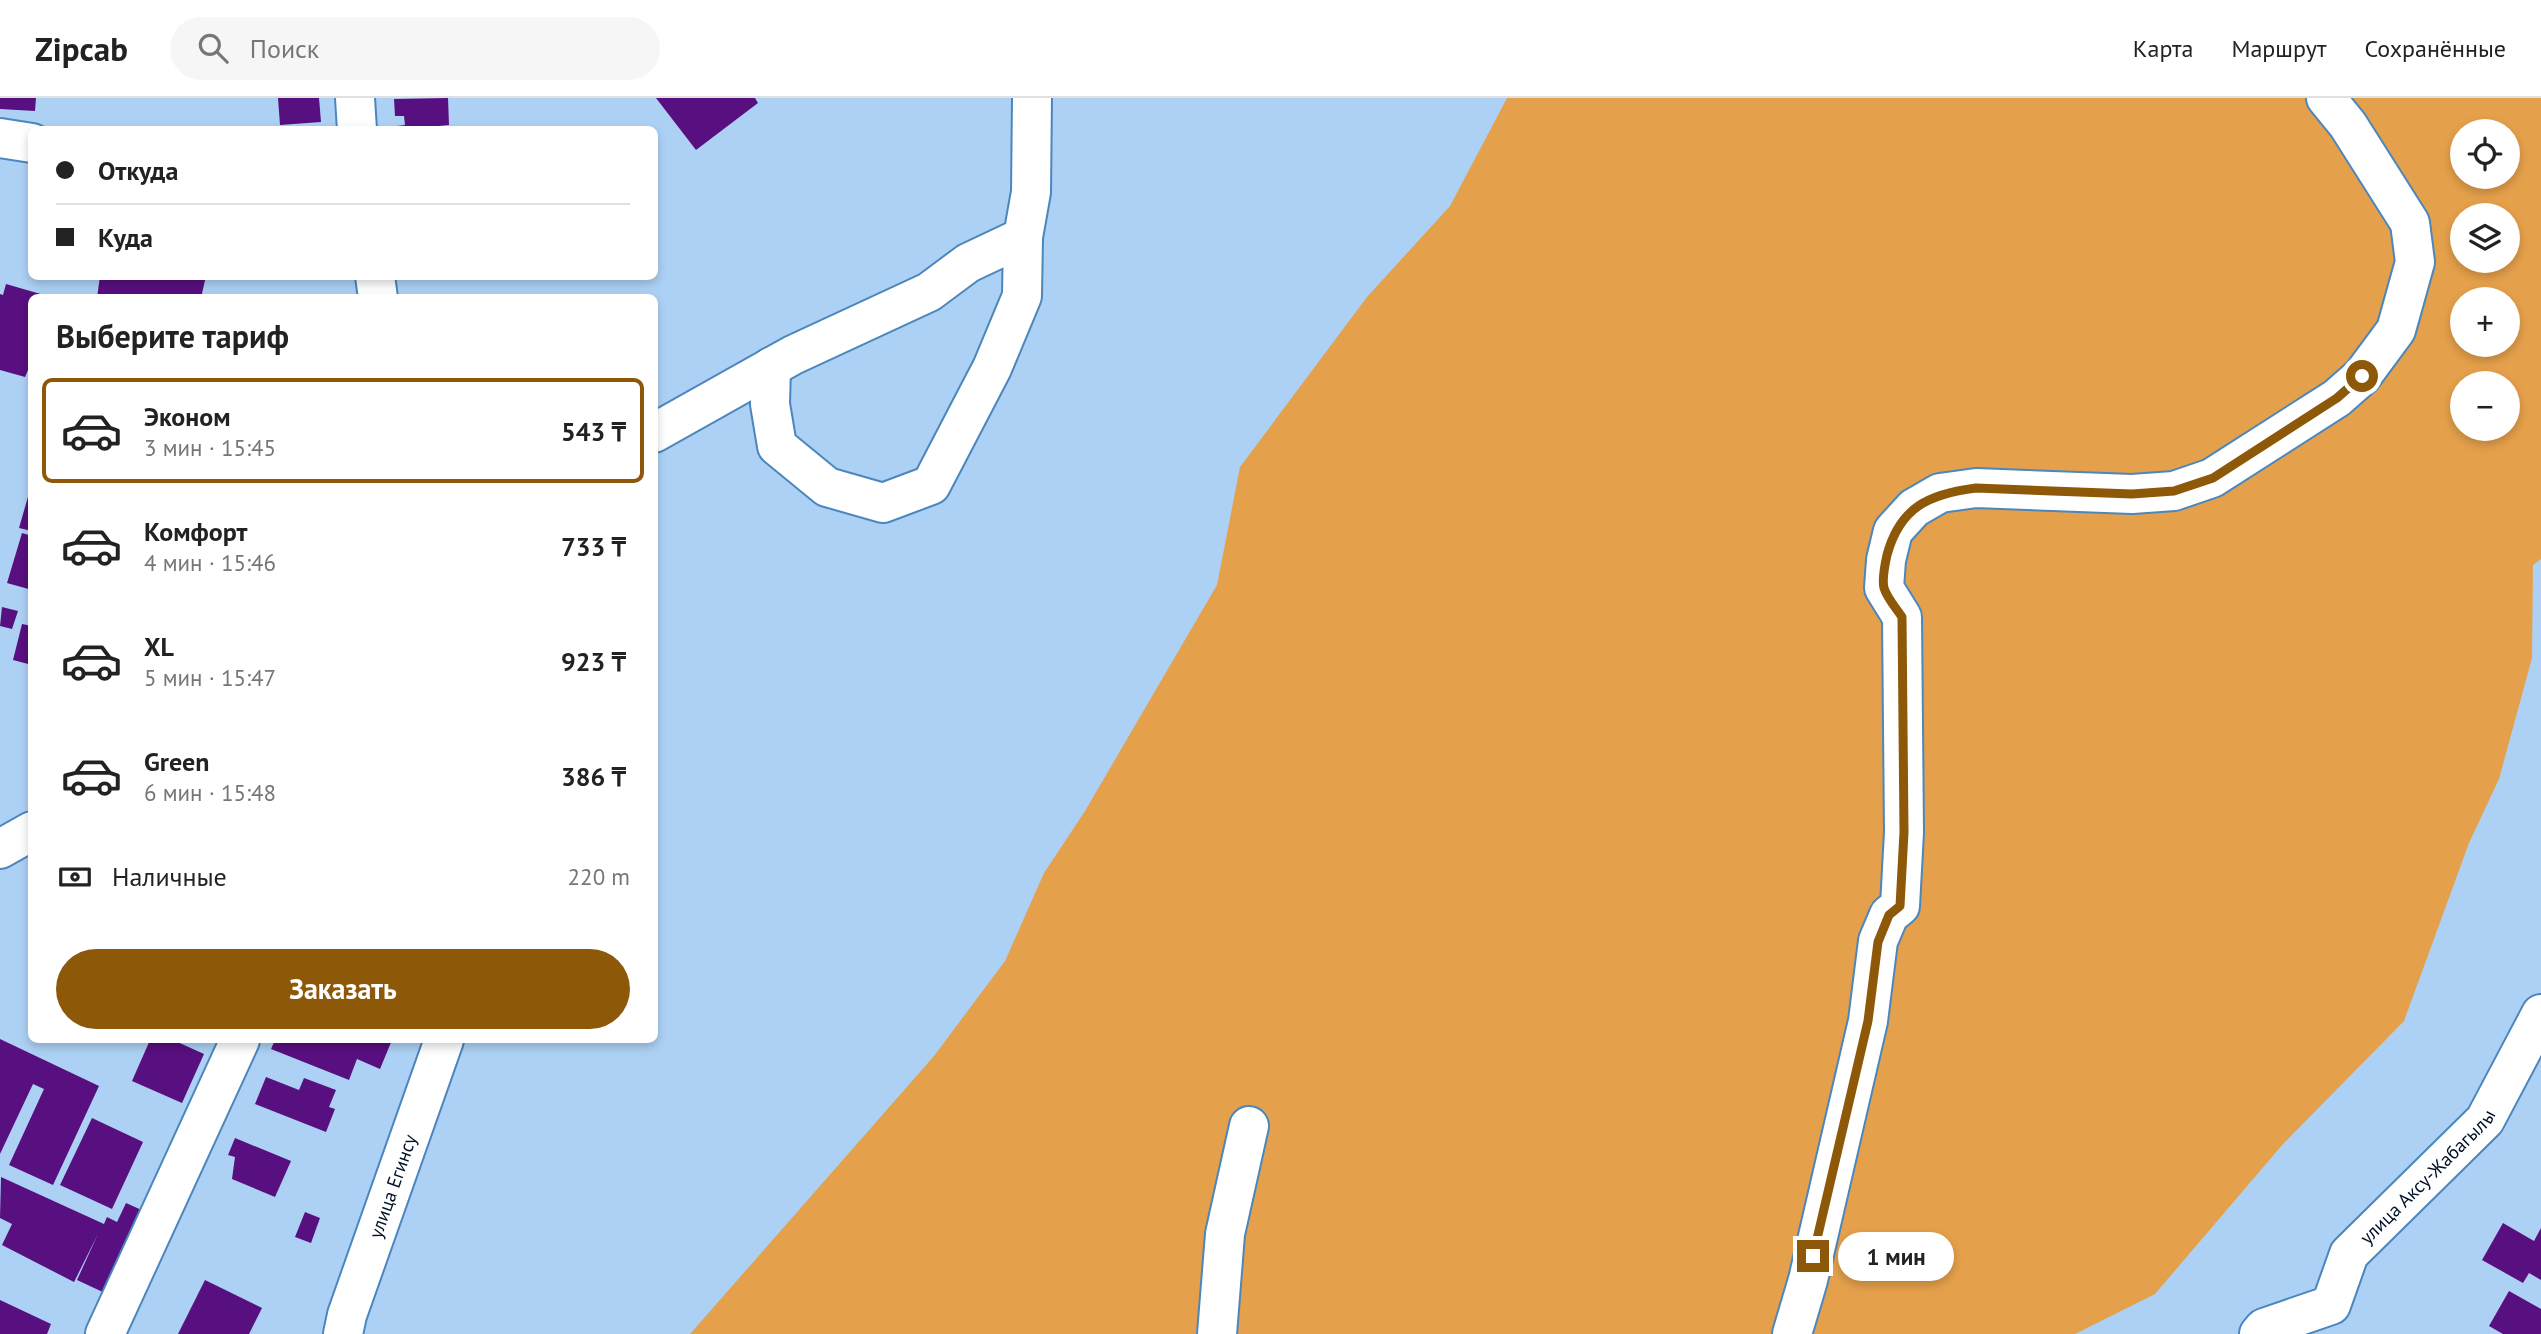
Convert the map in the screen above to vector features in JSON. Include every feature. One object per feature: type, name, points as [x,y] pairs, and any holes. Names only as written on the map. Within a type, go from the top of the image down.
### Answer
[{"type":"street","points":[[355,98],[357,126]]},
{"type":"street","points":[[771,367],[770,404],[777,446],[827,487],[883,503],[931,485],[992,368],[1022,296],[1023,237],[1031,192],[1032,98]]},
{"type":"street","points":[[1792,1334],[1808,1280],[1868,1021],[1878,942],[1889,915],[1900,906],[1904,832],[1902,617],[1884,588],[1886,560],[1893,531],[1914,508],[1941,493],[1964,489],[2132,494],[2174,491],[2213,478],[2337,398],[2362,376],[2396,330],[2414,262],[2410,223],[2348,125],[2326,98]]},
{"type":"street","points":[[0,138],[28,142]]},
{"type":"street","points":[[658,431],[771,367],[929,292],[968,263],[1023,237]]},
{"type":"street","points":[[0,849],[28,833]]},
{"type":"street","name":"улица Аксу-Жабагылы","points":[[2259,1334],[2264,1328],[2331,1305],[2349,1254],[2485,1120],[2541,1014]]},
{"type":"street","points":[[105,1334],[239,1043]]},
{"type":"street","name":"улица Егинсу","points":[[343,1334],[347,1315],[443,1043]]},
{"type":"street","points":[[1217,1334],[1226,1234],[1249,1126]]},
{"type":"shaded area","points":[[1507,98],[2541,98],[2541,559],[2533,565],[2532,658],[2499,779],[2469,843],[2404,1021],[2283,1144],[2155,1294],[2075,1334],[690,1334],[934,1056],[1005,961],[1044,873],[1085,811],[1217,585],[1240,467],[1367,297],[1450,206]]},
{"type":"building","points":[[0,98],[36,98],[35,111],[0,109]]},
{"type":"building","points":[[278,98],[319,98],[321,122],[280,125]]},
{"type":"building","points":[[448,98],[449,125],[397,126],[405,125],[404,116],[395,116],[394,99]]},
{"type":"building","points":[[656,98],[755,98],[758,103],[696,150]]},
{"type":"building","points":[[99,280],[205,280],[202,294],[98,294]]},
{"type":"building","points":[[6,284],[41,294],[28,294],[28,370],[25,377],[0,370],[0,294],[3,295]]},
{"type":"building","points":[[28,497],[28,530],[19,528]]},
{"type":"building","points":[[22,533],[28,535],[28,589],[7,583]]},
{"type":"building","points":[[2,607],[18,611],[12,629],[0,626]]},
{"type":"building","points":[[22,624],[28,625],[28,664],[13,660]]},
{"type":"building","points":[[0,1039],[99,1086],[53,1185],[9,1165],[44,1089],[33,1084],[0,1154]]},
{"type":"building","points":[[149,1043],[180,1043],[204,1054],[182,1103],[132,1081]]},
{"type":"building","points":[[274,1043],[391,1043],[380,1069],[357,1059],[349,1080],[271,1049]]},
{"type":"building","points":[[266,1077],[299,1090],[304,1078],[336,1090],[329,1107],[335,1109],[326,1132],[255,1104]]},
{"type":"building","points":[[92,1118],[143,1142],[112,1209],[60,1185]]},
{"type":"building","points":[[235,1138],[291,1161],[275,1197],[232,1179],[235,1157],[228,1155]]},
{"type":"building","points":[[1,1177],[104,1224],[107,1217],[117,1222],[126,1203],[146,1212],[107,1294],[77,1280],[98,1234],[74,1282],[2,1245],[12,1224],[0,1218]]},
{"type":"building","points":[[305,1212],[320,1218],[311,1243],[295,1237]]},
{"type":"building","points":[[2503,1223],[2534,1241],[2541,1228],[2541,1280],[2529,1273],[2523,1283],[2482,1260]]},
{"type":"building","points":[[205,1280],[262,1308],[249,1334],[178,1334]]},
{"type":"building","points":[[2509,1291],[2541,1309],[2541,1334],[2503,1334],[2489,1326]]},
{"type":"building","points":[[0,1300],[51,1324],[47,1334],[0,1334]]},
{"type":"route","points":[[1813,1256],[1868,1021],[1878,942],[1889,915],[1900,906],[1904,832],[1902,617],[1884,588],[1886,560],[1893,531],[1914,508],[1941,493],[1958,490],[1976,488],[2132,494],[2174,491],[2213,478],[2246,454],[2337,398],[2362,376]]}]
